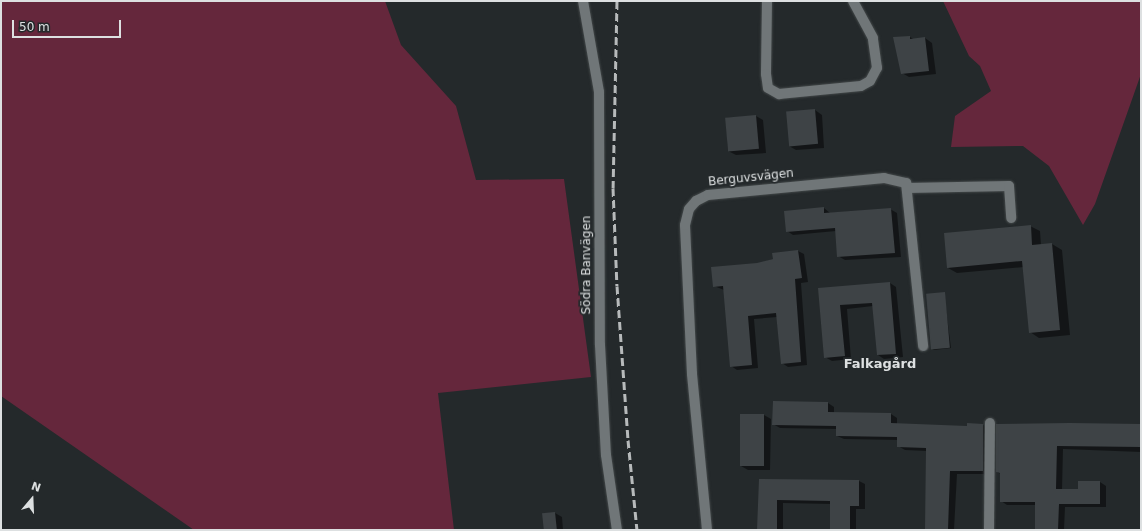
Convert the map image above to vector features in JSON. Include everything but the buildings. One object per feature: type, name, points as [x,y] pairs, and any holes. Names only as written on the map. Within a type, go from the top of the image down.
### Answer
[{"type":"street","name":"Södra Banvägen","points":[[583,1],[599,92],[600,346],[606,455],[617,530]]},
{"type":"street","points":[[767,1],[766,74],[768,88],[779,94],[861,86],[870,81],[877,68],[873,38],[853,1]]},
{"type":"street","name":"Berguvsvägen","points":[[707,530],[692,374],[685,225],[689,209],[696,200],[708,195],[753,190],[884,178],[906,182],[907,188]]},
{"type":"street","points":[[923,346],[907,188],[1009,186],[1012,218]]},
{"type":"street","points":[[989,530],[990,423]]},
{"type":"shaded area","points":[[1,1],[385,1],[401,45],[456,106],[476,180],[564,179],[591,377],[438,393],[454,530],[194,530],[1,396]]},
{"type":"shaded area","points":[[943,1],[1141,1],[1141,74],[1095,204],[1083,225],[1049,166],[1023,146],[951,147],[955,116],[991,91],[980,66],[969,56]]},
{"type":"railway","points":[[617,1],[613,188],[617,286],[628,440],[637,530]]},
{"type":"district","name":"Falkagård","points":[[880,364]]}]
